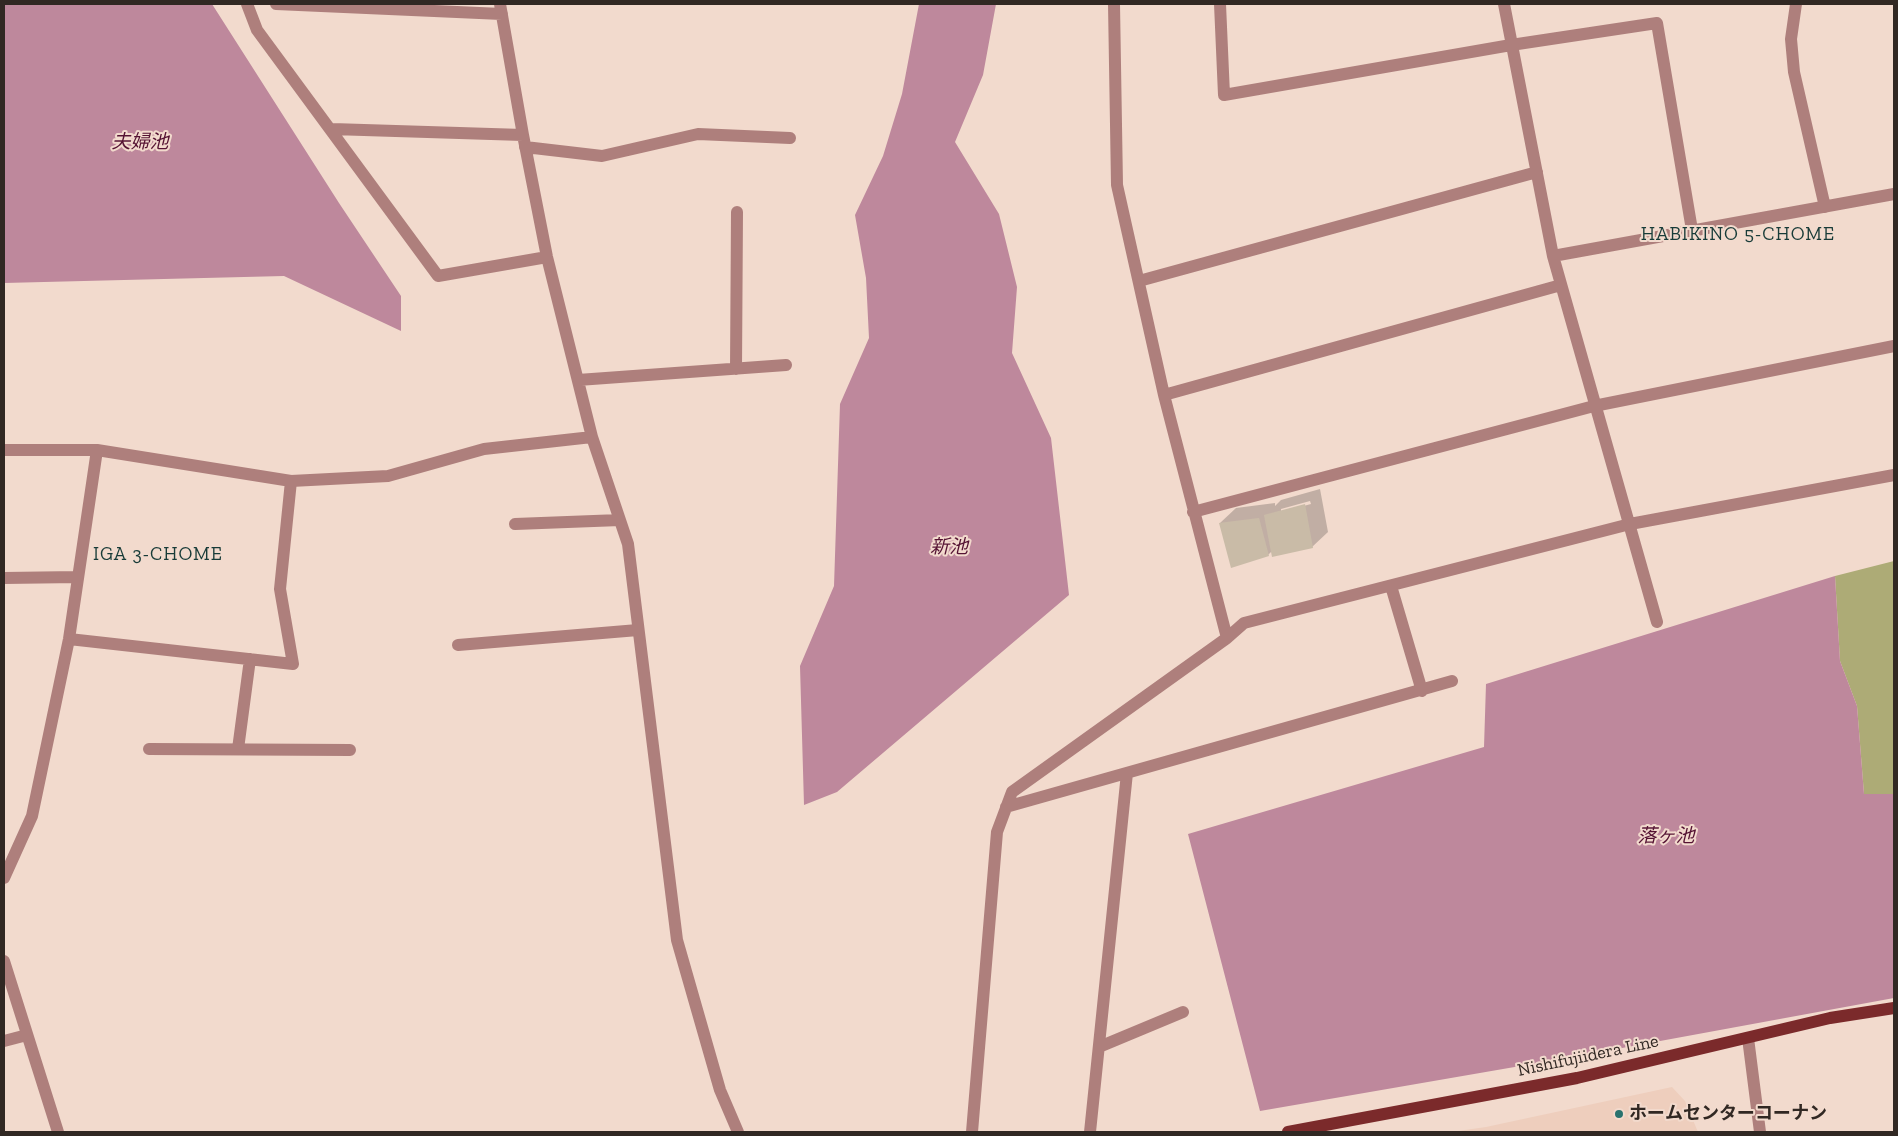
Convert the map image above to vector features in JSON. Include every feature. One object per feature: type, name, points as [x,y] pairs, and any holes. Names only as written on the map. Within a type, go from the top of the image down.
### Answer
[{"type":"main road","name":"Nishifujiidera Line","points":[[1288,1132],[1577,1078],[1830,1018],[1894,1008]]},
{"type":"street","points":[[248,4],[257,30],[438,276],[547,257]]},
{"type":"street","points":[[276,4],[501,9],[547,257],[592,437],[628,544],[677,940],[720,1090],[738,1132]]},
{"type":"street","points":[[1114,4],[1117,185],[1164,394],[1227,638]]},
{"type":"street","points":[[1220,4],[1224,95],[1511,45],[1657,22],[1692,230]]},
{"type":"street","points":[[1504,4],[1553,256],[1594,406],[1630,524],[1657,622]]},
{"type":"street","points":[[1796,4],[1791,39],[1794,72],[1825,207]]},
{"type":"street","points":[[332,130],[524,141],[602,156],[698,134],[790,138]]},
{"type":"street","points":[[1139,281],[1536,172]]},
{"type":"street","points":[[1553,256],[1894,194]]},
{"type":"street","points":[[736,369],[737,212]]},
{"type":"street","points":[[1164,394],[1561,285]]},
{"type":"street","points":[[1193,512],[1594,406],[1894,346]]},
{"type":"street","points":[[578,380],[786,365]]},
{"type":"street","points":[[4,450],[97,450],[291,481],[388,476],[484,448],[592,437]]},
{"type":"street","points":[[4,878],[32,816],[69,639],[97,450]]},
{"type":"street","points":[[972,1132],[997,832],[1012,792],[1227,638],[1244,623],[1630,524],[1894,475]]},
{"type":"street","points":[[69,639],[293,664],[280,589],[291,481]]},
{"type":"street","points":[[515,524],[620,520]]},
{"type":"street","points":[[4,578],[78,577]]},
{"type":"street","points":[[1391,586],[1422,691]]},
{"type":"street","points":[[458,645],[638,630]]},
{"type":"street","points":[[238,749],[250,659]]},
{"type":"street","points":[[1006,807],[1452,681]]},
{"type":"street","points":[[149,749],[350,750]]},
{"type":"street","points":[[1090,1132],[1127,773]]},
{"type":"street","points":[[4,961],[58,1132]]},
{"type":"street","points":[[1099,1047],[1183,1012]]},
{"type":"street","points":[[4,1042],[27,1035]]},
{"type":"street","points":[[1748,1038],[1760,1132]]},
{"type":"shaded area","points":[[1894,561],[1894,794],[1864,794],[1857,706],[1840,661],[1835,576]]},
{"type":"shaded area","name":"ホームセンターコーナン","points":[[1672,1087],[1685,1101],[1698,1132],[1451,1132],[1486,1127]]},
{"type":"water","name":"夫婦池","points":[[4,4],[212,4],[339,203],[401,296],[401,331],[284,276],[4,283]]},
{"type":"water","name":"新池","points":[[919,4],[996,4],[983,75],[955,142],[999,214],[1017,287],[1012,353],[1051,438],[1069,595],[837,792],[804,805],[800,666],[834,586],[840,404],[869,338],[866,278],[855,215],[883,156],[902,94]]},
{"type":"water","name":"落ヶ池","points":[[1835,576],[1840,661],[1857,706],[1864,794],[1894,794],[1894,998],[1584,1055],[1260,1111],[1188,834],[1484,747],[1486,684]]},
{"type":"building","points":[[1305,504],[1313,548],[1272,557],[1264,515]]},
{"type":"building","points":[[1259,518],[1269,556],[1231,568],[1219,523]]},
{"type":"place","name":"ホームセンターコーナン","points":[[1619,1114]]},
{"type":"district","name":"HABIKINO 5-CHOME","points":[[1738,235]]},
{"type":"district","name":"IGA 3-CHOME","points":[[158,555]]}]
